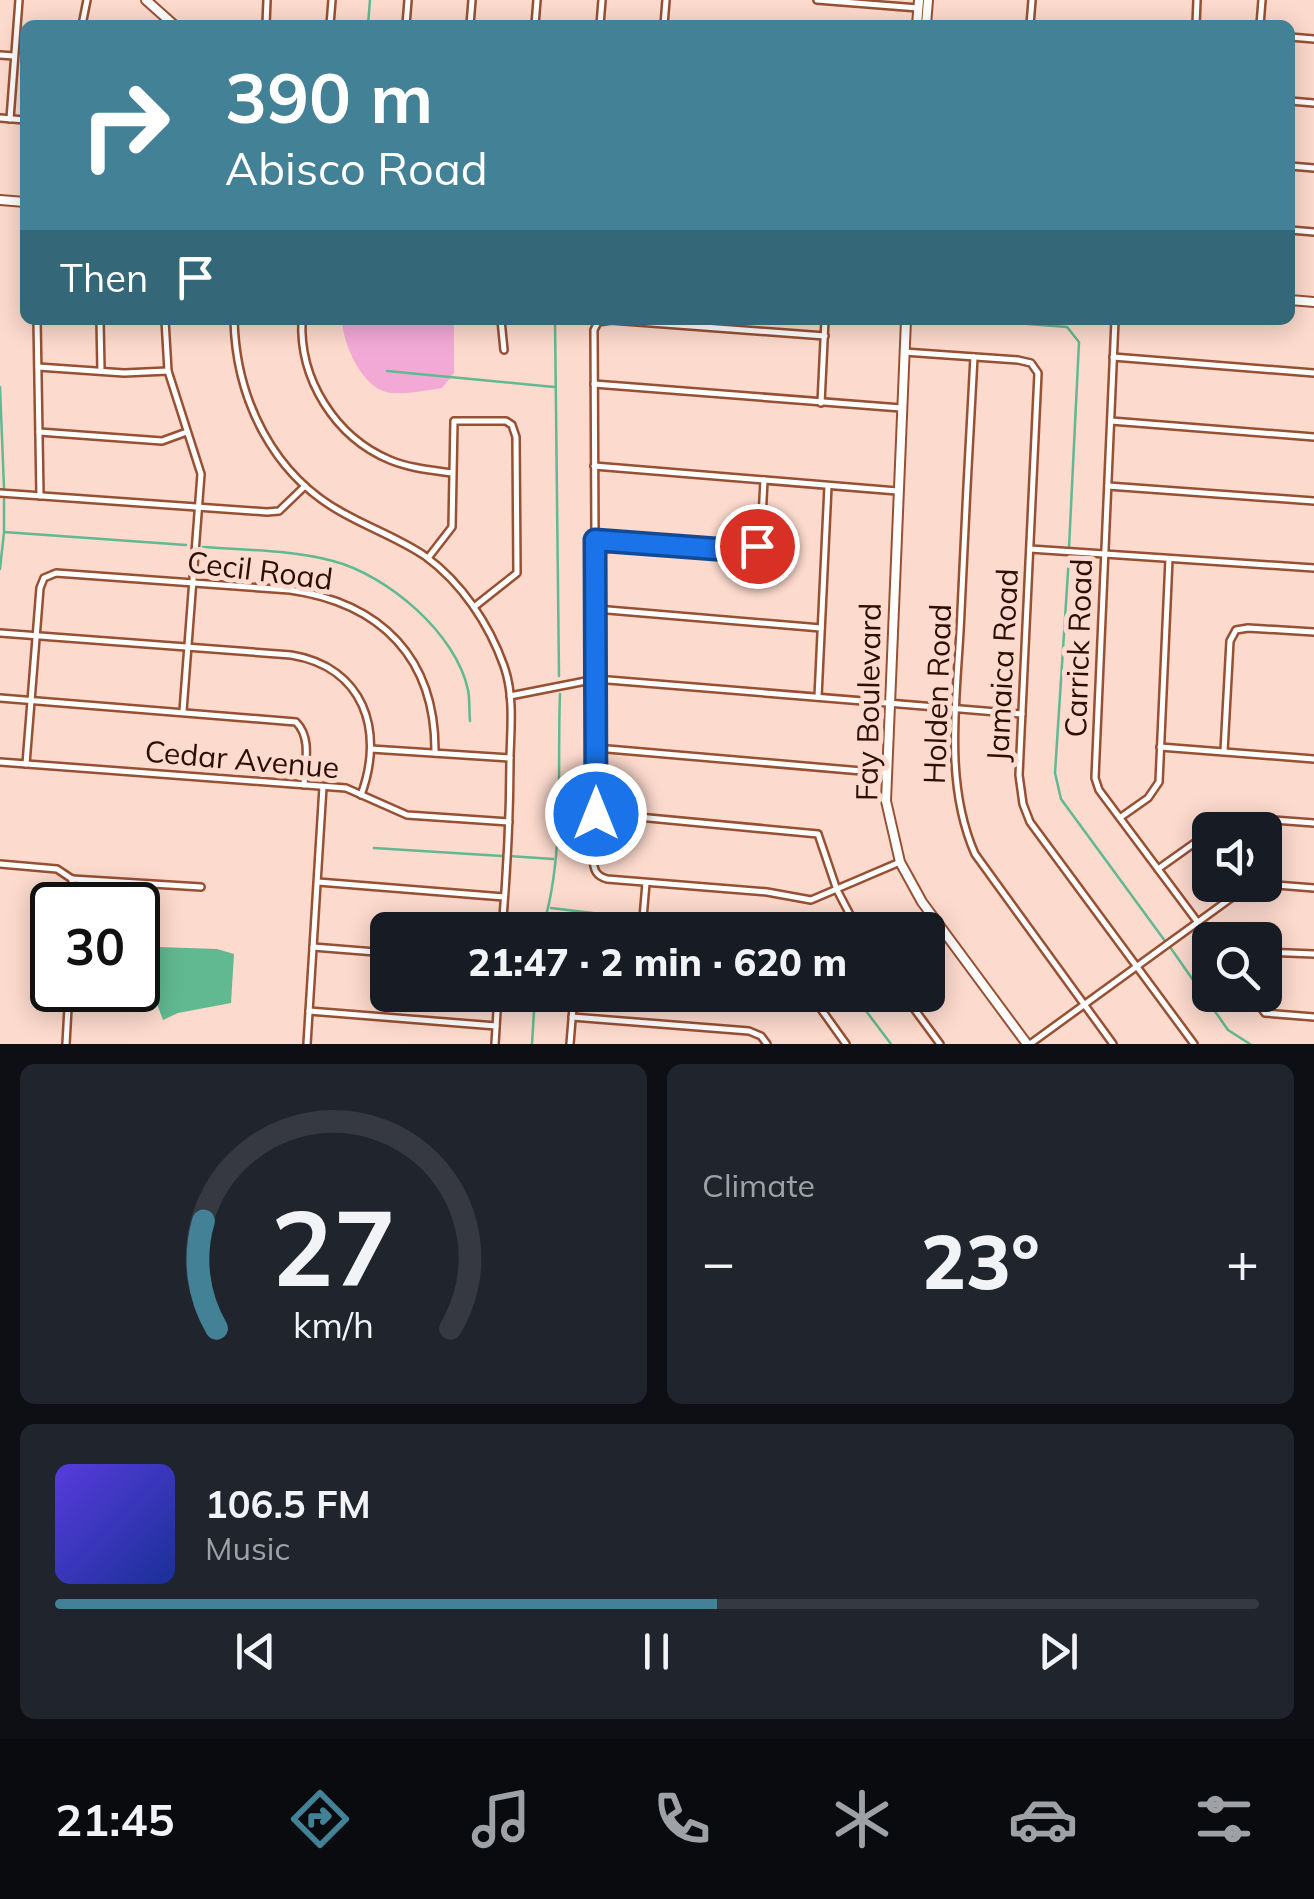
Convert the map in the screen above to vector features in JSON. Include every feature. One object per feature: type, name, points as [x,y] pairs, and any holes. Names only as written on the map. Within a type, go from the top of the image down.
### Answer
[{"type":"street","points":[[10,119],[19,0]]},
{"type":"street","points":[[817,0],[923,4]]},
{"type":"street","points":[[150,1],[169,20]]},
{"type":"street","points":[[0,55],[14,56]]},
{"type":"street","points":[[0,118],[20,120]]},
{"type":"street","points":[[36,325],[40,496]]},
{"type":"street","points":[[100,325],[101,371]]},
{"type":"street","points":[[165,325],[168,371],[201,474],[184,710]]},
{"type":"street","points":[[234,325],[239,371],[248,404],[278,456],[305,486],[342,513],[428,558],[474,607],[498,651],[510,696],[504,912]]},
{"type":"street","points":[[302,325],[310,374],[340,426],[388,459],[452,473]]},
{"type":"street","points":[[502,325],[504,350]]},
{"type":"street","points":[[596,325],[594,870],[606,879],[767,892],[800,900],[836,890],[900,862]]},
{"type":"street","points":[[712,325],[825,336]]},
{"type":"street","points":[[820,403],[825,325]]},
{"type":"street","name":"Fay Boulevard","points":[[906,325],[886,800],[900,862],[922,902],[1028,1044]]},
{"type":"street","name":"Carrick Road","points":[[1115,325],[1094,778],[1197,922]]},
{"type":"street","name":"Jamaica Road","points":[[904,352],[1018,360],[1031,363],[1038,372],[1019,775],[1023,804],[1030,822],[1194,1044]]},
{"type":"street","name":"Holden Road","points":[[974,357],[954,771],[963,828],[975,854],[1114,1044]]},
{"type":"street","points":[[1114,357],[1314,372]]},
{"type":"street","points":[[38,366],[145,374],[168,371]]},
{"type":"street","points":[[594,384],[901,408]]},
{"type":"street","points":[[428,558],[452,527],[454,420],[506,421],[512,425],[516,438],[518,573],[474,607]]},
{"type":"street","points":[[1110,422],[1314,437]]},
{"type":"street","points":[[39,432],[162,441],[185,433]]},
{"type":"street","points":[[594,466],[898,491]]},
{"type":"street","points":[[595,540],[751,551],[761,538],[764,480]]},
{"type":"street","points":[[0,493],[279,511],[305,486]]},
{"type":"street","points":[[818,698],[828,486]]},
{"type":"street","points":[[1108,486],[1314,502]]},
{"type":"street","points":[[1030,549],[1314,568]]},
{"type":"street","points":[[1120,817],[1156,791],[1169,558]]},
{"type":"street","name":"Cecil Road","points":[[37,636],[40,588],[44,578],[56,573],[320,594],[374,618],[393,634],[420,674],[435,727],[435,753]]},
{"type":"street","points":[[596,608],[822,628]]},
{"type":"street","points":[[1224,751],[1230,641],[1236,630],[1314,632]]},
{"type":"street","points":[[0,633],[292,655],[326,665],[358,695],[370,727],[368,774],[361,795]]},
{"type":"street","points":[[26,764],[37,636]]},
{"type":"street","points":[[510,696],[596,679],[1022,714]]},
{"type":"street","points":[[0,698],[296,722],[305,732],[307,742],[304,784]]},
{"type":"street","points":[[1160,747],[1314,758]]},
{"type":"street","points":[[596,748],[885,773]]},
{"type":"street","points":[[371,749],[510,758]]},
{"type":"street","name":"Cedar Avenue","points":[[0,762],[346,788],[407,814],[509,822]]},
{"type":"street","points":[[307,1044],[323,787]]},
{"type":"street","points":[[596,814],[818,834],[836,890],[848,912]]},
{"type":"street","points":[[1282,821],[1314,824]]},
{"type":"street","points":[[1158,869],[1192,845]]},
{"type":"street","points":[[0,864],[58,868],[72,879],[201,887]]},
{"type":"street","points":[[318,882],[505,897]]},
{"type":"street","points":[[644,912],[646,883]]},
{"type":"street","points":[[1282,885],[1314,888]]},
{"type":"street","points":[[1197,922],[1225,902]]},
{"type":"street","points":[[1028,1044],[1192,926]]},
{"type":"street","points":[[314,947],[370,952]]},
{"type":"street","points":[[1282,953],[1314,954]]},
{"type":"street","points":[[309,1010],[496,1026]]},
{"type":"street","points":[[66,1044],[67,1012]]},
{"type":"street","points":[[495,1044],[497,1012]]},
{"type":"street","points":[[570,1044],[572,1012]]},
{"type":"street","points":[[822,1012],[846,1044]]},
{"type":"street","points":[[916,1012],[940,1044]]},
{"type":"street","points":[[1264,1012],[1314,1018]]},
{"type":"street","points":[[572,1017],[749,1031],[767,1044]]},
{"type":"shaded area","points":[[343,325],[454,325],[454,373],[442,388],[386,392],[361,372]]},
{"type":"shaded area","points":[[160,947],[217,949],[234,954],[231,1003],[178,1013],[163,1020]]},
{"type":"waterway","points":[[368,20],[370,0]]},
{"type":"waterway","points":[[555,325],[559,676]]},
{"type":"waterway","points":[[1041,325],[1067,327],[1079,342],[1069,548]]},
{"type":"waterway","points":[[387,371],[554,387]]},
{"type":"waterway","points":[[0,387],[4,488]]},
{"type":"waterway","points":[[4,499],[4,530]]},
{"type":"waterway","points":[[0,569],[4,532],[186,545]]},
{"type":"waterway","points":[[203,547],[317,557],[375,579],[416,609],[449,648],[468,690],[470,721]]},
{"type":"waterway","points":[[1069,556],[1055,773],[1061,799],[1165,941]]},
{"type":"waterway","points":[[546,912],[557,843],[560,694]]},
{"type":"waterway","points":[[374,848],[502,856]]},
{"type":"waterway","points":[[509,856],[553,859]]},
{"type":"waterway","points":[[551,908],[584,912]]},
{"type":"waterway","points":[[1170,947],[1228,1030],[1250,1044]]},
{"type":"waterway","points":[[532,1044],[534,1012]]},
{"type":"waterway","points":[[867,1012],[891,1044]]},
{"type":"route","points":[[596,814],[595,540],[743,551],[757,546]]}]
